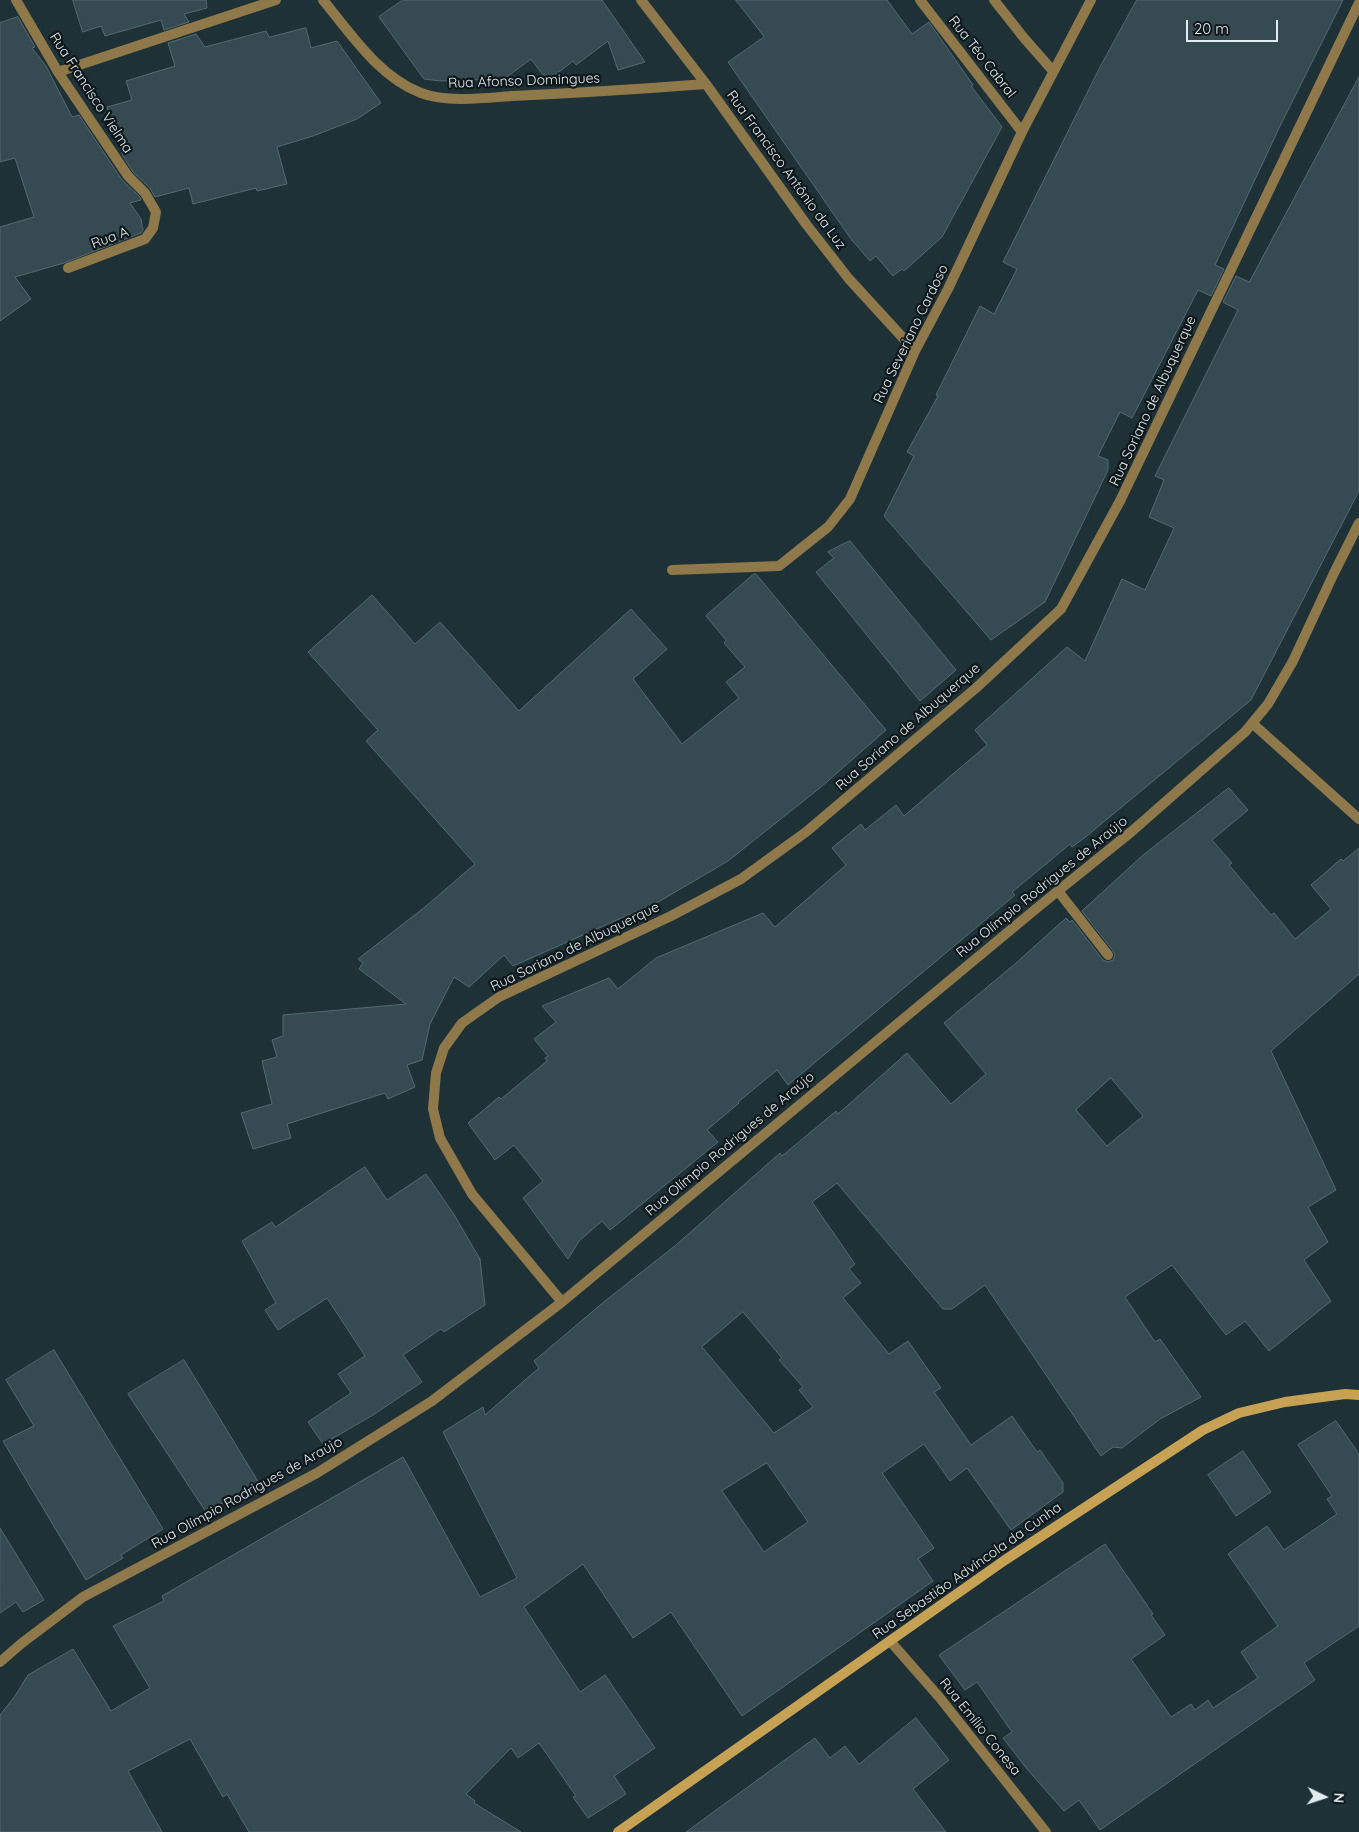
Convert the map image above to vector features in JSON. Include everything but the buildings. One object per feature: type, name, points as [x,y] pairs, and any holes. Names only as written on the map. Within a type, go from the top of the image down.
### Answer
[{"type":"street","name":"Rua Francisco Vielma","points":[[16,0],[58,72],[128,176]]},
{"type":"street","points":[[58,72],[276,0]]},
{"type":"street","name":"Rua Afonso Domingues","points":[[322,0],[392,77],[422,93],[438,98],[567,94],[706,84]]},
{"type":"street","name":"Rua Francisco Antônio da Luz","points":[[641,0],[706,84],[806,224],[849,279],[915,351]]},
{"type":"street","name":"Rua Téo Cabral","points":[[920,0],[1022,132]]},
{"type":"street","points":[[994,0],[1053,71]]},
{"type":"street","name":"Rua Severiano Cardoso","points":[[672,570],[780,566],[828,526],[850,498],[915,351],[948,289],[1022,132],[1091,0]]},
{"type":"street","name":"Rua Soriano de Albuquerque","points":[[562,1302],[472,1194],[440,1138],[434,1109],[436,1073],[444,1048],[462,1023],[499,997],[680,912],[740,879],[806,832],[976,688],[1061,610],[1120,501],[1359,3]]},
{"type":"street","name":"Rua A","points":[[68,268],[145,239],[151,233],[156,212],[144,193],[128,176]]},
{"type":"street","name":"Rua Olímpio Rodrigues de Araújo","points":[[0,1662],[83,1596],[317,1473],[432,1401],[562,1302],[1131,832],[1245,732],[1268,704],[1293,661],[1359,523]]},
{"type":"street","points":[[1252,723],[1359,819]]},
{"type":"street","points":[[1058,891],[1108,954]]},
{"type":"street","name":"Rua Sebastião Advíncola da Cunha","points":[[618,1832],[1005,1560],[1203,1430],[1239,1413],[1285,1402],[1345,1394],[1359,1395]]},
{"type":"street","name":"Rua Emílio Conesa","points":[[890,1641],[940,1698],[1046,1832]]}]
